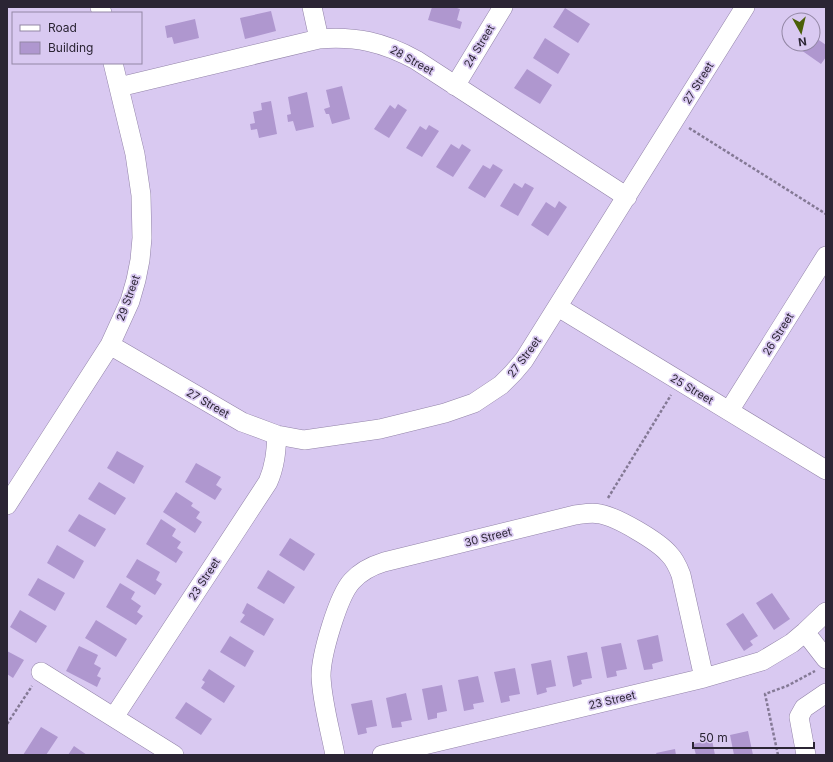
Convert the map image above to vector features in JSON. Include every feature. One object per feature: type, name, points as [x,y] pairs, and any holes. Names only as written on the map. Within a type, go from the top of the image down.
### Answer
[{"type":"street","points":[[312,7],[319,39]]},
{"type":"street","name":"24 Street","points":[[455,86],[503,7]]},
{"type":"street","name":"27 Street","points":[[110,345],[227,414],[259,429],[277,435],[304,440],[380,429],[445,413],[474,403],[501,385],[514,373],[524,360],[745,7]]},
{"type":"street","name":"28 Street","points":[[119,87],[319,39],[352,38],[387,46],[416,60],[627,197]]},
{"type":"street","name":"29 Street","points":[[7,505],[110,345],[130,301],[139,266],[142,238],[139,174],[113,64]]},
{"type":"street","name":"26 Street","points":[[729,411],[826,256]]},
{"type":"street","name":"25 Street","points":[[558,307],[826,470]]},
{"type":"street","name":"23 Street","points":[[114,717],[268,482],[273,470],[276,455],[277,435]]},
{"type":"street","name":"30 Street","points":[[335,755],[322,690],[322,664],[324,652],[342,596],[359,574],[384,562],[575,515],[599,514],[619,521],[657,542],[674,560],[681,575],[704,678]]},
{"type":"street","name":"23 Street","points":[[382,755],[704,678],[762,661],[792,643],[826,612]]},
{"type":"street","points":[[805,632],[823,663]]},
{"type":"street","points":[[41,672],[174,755]]},
{"type":"street","points":[[806,755],[799,718],[804,708],[826,693]]},
{"type":"path","points":[[675,119],[826,214]]},
{"type":"path","points":[[599,514],[631,459],[680,381]]},
{"type":"path","points":[[778,755],[765,694],[802,679],[823,663]]},
{"type":"path","points":[[7,724],[41,672]]},
{"type":"building","points":[[432,7],[454,7],[460,9],[457,20],[462,22],[460,29],[428,20]]},
{"type":"building","points":[[565,8],[590,24],[578,43],[553,27]]},
{"type":"building","points":[[271,11],[276,31],[245,39],[240,18]]},
{"type":"building","points":[[195,19],[199,38],[174,44],[172,37],[167,38],[165,26]]},
{"type":"building","points":[[545,38],[570,54],[558,74],[533,58]]},
{"type":"building","points":[[821,42],[826,45],[826,57],[821,64],[804,52],[821,52]]},
{"type":"building","points":[[527,69],[552,85],[540,104],[514,88]]},
{"type":"building","points":[[342,86],[350,119],[332,124],[329,114],[326,114],[324,109],[330,107],[326,90]]},
{"type":"building","points":[[307,92],[314,127],[296,131],[293,121],[288,122],[287,115],[291,114],[288,97]]},
{"type":"building","points":[[271,101],[277,134],[259,138],[257,129],[251,130],[250,124],[255,123],[253,112],[262,110],[261,103]]},
{"type":"building","points":[[398,104],[407,110],[389,138],[374,129],[390,105],[395,109]]},
{"type":"building","points":[[429,125],[439,131],[422,157],[406,148],[420,126],[426,130]]},
{"type":"building","points":[[451,144],[459,149],[462,144],[471,150],[453,177],[436,167]]},
{"type":"building","points":[[493,164],[503,170],[485,198],[468,188],[483,165],[490,169]]},
{"type":"building","points":[[514,183],[522,188],[525,183],[534,188],[518,216],[500,206]]},
{"type":"building","points":[[559,201],[567,207],[548,236],[531,225],[546,202],[555,208]]},
{"type":"building","points":[[117,451],[144,466],[134,484],[107,468]]},
{"type":"building","points":[[196,463],[221,477],[216,485],[222,489],[215,500],[185,482]]},
{"type":"building","points":[[99,482],[126,498],[115,515],[88,499]]},
{"type":"building","points":[[176,492],[193,503],[191,506],[200,512],[196,518],[202,522],[195,533],[163,512]]},
{"type":"building","points":[[79,514],[106,529],[95,547],[68,531]]},
{"type":"building","points":[[161,519],[176,529],[172,536],[181,542],[177,548],[183,552],[176,563],[146,544]]},
{"type":"building","points":[[290,538],[315,554],[304,571],[279,555]]},
{"type":"building","points":[[57,545],[84,561],[74,579],[47,563]]},
{"type":"building","points":[[137,559],[160,572],[156,580],[162,584],[155,595],[126,577]]},
{"type":"building","points":[[268,570],[295,587],[284,604],[257,588]]},
{"type":"building","points":[[38,578],[65,593],[55,611],[28,595]]},
{"type":"building","points":[[120,583],[135,592],[131,599],[141,606],[137,612],[143,616],[136,625],[106,607]]},
{"type":"building","points":[[772,593],[790,619],[774,630],[756,603]]},
{"type":"building","points":[[247,603],[274,619],[264,636],[240,622],[245,615],[242,613]]},
{"type":"building","points":[[20,610],[47,626],[36,643],[10,627]]},
{"type":"building","points":[[743,613],[758,636],[750,641],[753,645],[744,651],[726,624]]},
{"type":"building","points":[[96,620],[127,639],[116,657],[85,638]]},
{"type":"building","points":[[658,635],[663,661],[652,664],[653,669],[644,670],[637,640]]},
{"type":"building","points":[[230,636],[254,651],[245,667],[220,652]]},
{"type":"building","points":[[621,643],[627,669],[616,671],[617,676],[607,678],[601,647]]},
{"type":"building","points":[[79,646],[98,655],[94,664],[101,668],[97,676],[101,678],[97,687],[66,671]]},
{"type":"building","points":[[7,651],[24,660],[13,678],[7,674]]},
{"type":"building","points":[[587,652],[592,678],[581,680],[582,684],[573,687],[567,656]]},
{"type":"building","points":[[551,660],[556,686],[546,688],[547,692],[537,695],[531,664]]},
{"type":"building","points":[[515,668],[520,694],[509,696],[510,701],[501,703],[494,672]]},
{"type":"building","points":[[209,669],[235,686],[224,703],[201,688],[205,682],[202,680]]},
{"type":"building","points":[[478,676],[484,702],[473,704],[474,709],[464,711],[458,680]]},
{"type":"building","points":[[442,685],[447,711],[437,713],[437,718],[428,720],[422,689]]},
{"type":"building","points":[[406,693],[412,720],[401,722],[402,727],[392,728],[386,698]]},
{"type":"building","points":[[372,700],[377,726],[366,728],[367,733],[358,735],[351,704]]},
{"type":"building","points":[[186,702],[212,719],[201,735],[175,718]]},
{"type":"building","points":[[41,727],[58,737],[46,755],[23,755]]},
{"type":"building","points":[[748,731],[753,755],[734,755],[730,735]]},
{"type":"building","points":[[712,740],[715,755],[696,755],[693,744]]},
{"type":"building","points":[[74,746],[87,755],[68,755]]},
{"type":"building","points":[[675,749],[676,755],[657,755],[656,753]]}]
